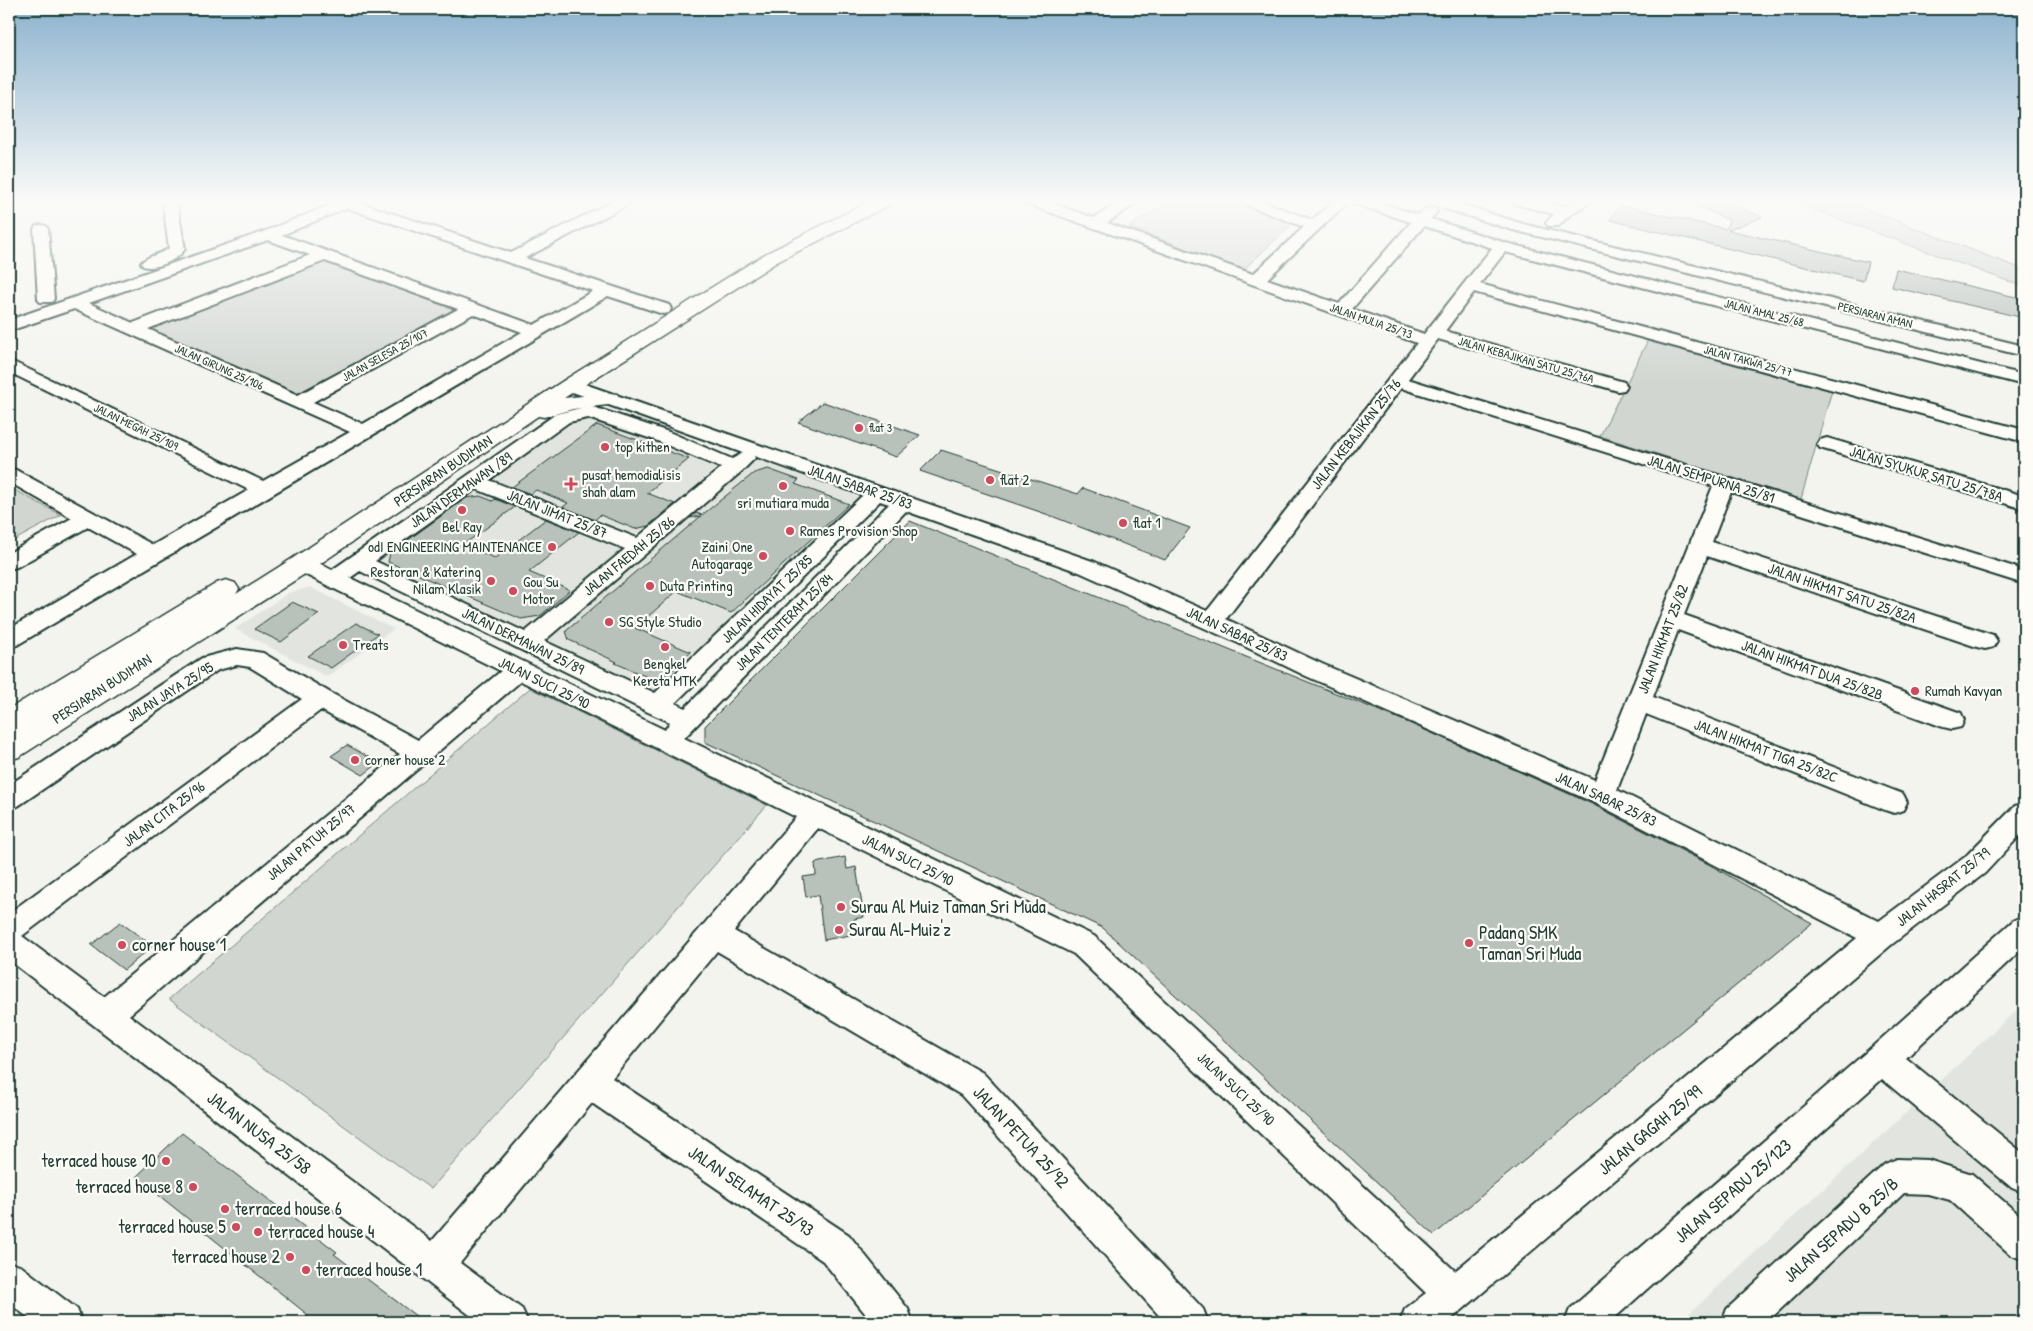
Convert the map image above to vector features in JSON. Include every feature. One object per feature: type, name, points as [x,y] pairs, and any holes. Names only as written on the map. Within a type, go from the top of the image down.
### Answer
[{"type":"main road","name":"PERSIARAN BUDIMAN","points":[[9,724],[100,665],[468,438],[736,263]]},
{"type":"main road","points":[[663,309],[684,304],[761,263]]},
{"type":"main road","name":"PERSIARAN BUDIMAN","points":[[9,749],[302,564],[570,385],[763,263]]},
{"type":"main road","points":[[609,399],[599,389],[602,381],[632,345]]},
{"type":"main road","points":[[468,438],[555,387],[570,385]]},
{"type":"main road","points":[[503,431],[543,411],[571,403],[609,399]]},
{"type":"main road","points":[[100,665],[93,674],[93,678],[100,681],[130,672]]},
{"type":"street","points":[[43,263],[46,299]]},
{"type":"street","points":[[9,312],[149,263]]},
{"type":"street","points":[[9,326],[188,263]]},
{"type":"street","points":[[133,329],[304,263]]},
{"type":"street","points":[[348,263],[536,331]]},
{"type":"street","points":[[528,263],[663,309]]},
{"type":"street","name":"JALAN MULIA 25/73","points":[[1208,263],[1342,310],[1431,337]]},
{"type":"street","points":[[1256,280],[1274,263]]},
{"type":"street","points":[[1342,310],[1383,263]]},
{"type":"street","name":"JALAN KEBAJIKAN 25/76","points":[[1211,622],[1488,263]]},
{"type":"street","name":"JALAN AMAL 25/68","points":[[1568,263],[2024,380]]},
{"type":"street","name":"PERSIARAN AMAN","points":[[1672,263],[1978,335],[2024,340]]},
{"type":"street","name":"PERSIARAN AMAN","points":[[1702,263],[1978,335],[2024,351]]},
{"type":"street","name":"JALAN TAKWA 25/77","points":[[1471,286],[2024,436]]},
{"type":"street","points":[[9,639],[606,290]]},
{"type":"street","name":"JALAN GIRUNG 25/106","points":[[74,303],[364,431]]},
{"type":"street","name":"JALAN SELESA 25/107","points":[[299,402],[472,308]]},
{"type":"street","name":"JALAN KEBAJIKAN SATU 25/76A","points":[[1431,337],[1618,386]]},
{"type":"street","name":"JALAN MEGAH 25/109","points":[[9,365],[263,489]]},
{"type":"street","name":"JALAN SEMPURNA 25/81","points":[[1397,381],[2024,578]]},
{"type":"street","name":"JALAN SABAR 25/83","points":[[570,385],[1087,567],[1314,670],[1602,795],[1881,936]]},
{"type":"street","name":"JALAN DERMAWAN /89","points":[[333,580],[563,418],[588,412],[662,436],[735,467]]},
{"type":"street","name":"JALAN SYUKUR SATU 25/78A","points":[[1827,444],[2024,504]]},
{"type":"street","name":"JALAN FAEDAH 25/86","points":[[527,643],[754,451]]},
{"type":"street","points":[[9,474],[153,554]]},
{"type":"street","name":"JALAN JIMAT 25/87","points":[[474,481],[640,547]]},
{"type":"street","name":"JALAN HIKMAT 25/82","points":[[1602,795],[1724,484]]},
{"type":"street","name":"JALAN HIDAYAT 25/85","points":[[658,706],[877,493]]},
{"type":"street","name":"JALAN TENTERAM 25/84","points":[[666,742],[902,502]]},
{"type":"street","points":[[9,562],[88,518]]},
{"type":"street","name":"JALAN HIKMAT SATU 25/82A","points":[[1700,546],[1985,641]]},
{"type":"street","name":"JALAN DERMAWAN 25/89","points":[[359,562],[688,720]]},
{"type":"street","name":"JALAN SUCI 25/90","points":[[302,564],[1084,945],[1454,1295]]},
{"type":"street","name":"JALAN HIKMAT DUA 25/82B","points":[[1671,619],[1952,720]]},
{"type":"street","name":"JALAN JAYA 25/95","points":[[9,799],[210,664],[238,657],[255,660],[419,752]]},
{"type":"street","name":"JALAN PATUH 25/97","points":[[105,1016],[518,670]]},
{"type":"street","name":"JALAN CITA 25/96","points":[[9,929],[320,698]]},
{"type":"street","name":"JALAN HIKMAT TIGA 25/82C","points":[[1638,701],[1894,802]]},
{"type":"street","points":[[435,1266],[814,814]]},
{"type":"street","name":"JALAN HASRAT 25/79","points":[[1881,936],[1975,865],[2024,814]]},
{"type":"street","name":"JALAN SEPADU 25/123","points":[[1583,1322],[1882,1059],[2024,929]]},
{"type":"street","name":"JALAN PETUA 25/92","points":[[713,934],[972,1084],[1190,1322]]},
{"type":"street","name":"JALAN GAGAH 25/99","points":[[1418,1322],[1454,1295],[1881,936]]},
{"type":"street","name":"JALAN NUSA 25/58","points":[[9,943],[509,1322]]},
{"type":"street","points":[[1882,1059],[2024,1176]]},
{"type":"street","name":"JALAN SELAMAT 25/93","points":[[589,1082],[836,1248],[894,1322]]},
{"type":"street","name":"JALAN SEPADU B 25/B","points":[[1740,1322],[1897,1176],[1928,1177],[1960,1186],[2024,1242]]},
{"type":"street","points":[[9,1280],[64,1322]]},
{"type":"shaded area","points":[[318,263],[329,263],[454,309],[299,394],[150,329]]},
{"type":"shaded area","points":[[1225,263],[1250,263],[1243,270]]},
{"type":"shaded area","points":[[1959,263],[2006,263],[2019,268],[2024,287]]},
{"type":"shaded area","points":[[1649,338],[1832,390],[1801,499],[1600,436]]},
{"type":"shaded area","points":[[586,416],[659,439],[734,472],[756,456],[869,495],[657,699],[368,560],[567,421]]},
{"type":"shaded area","points":[[9,487],[61,515],[9,543]]},
{"type":"shaded area","points":[[310,587],[394,629],[327,677],[235,629],[288,593]]},
{"type":"shaded area","points":[[530,688],[767,805],[431,1189],[169,999]]},
{"type":"shaded area","points":[[2024,1003],[2024,1322],[1680,1322],[1938,1083]]},
{"type":"building","points":[[1789,263],[1868,263],[1863,281]]},
{"type":"building","points":[[1896,269],[2024,299],[2024,318],[1892,287]]},
{"type":"building","name":"flat 3","points":[[823,402],[920,435],[896,457],[798,422]]},
{"type":"building","points":[[597,425],[689,459],[647,493],[675,504],[648,526],[635,529],[600,515],[595,520],[563,507],[568,503],[536,490],[531,494],[512,487]]},
{"type":"building","points":[[941,450],[1078,494],[1083,488],[1190,528],[1165,560],[1049,515],[920,471]]},
{"type":"building","points":[[768,469],[799,480],[795,484],[849,504],[731,613],[677,591],[635,628],[691,652],[670,673],[652,679],[569,640],[566,631],[701,516],[690,518],[696,513],[702,515],[754,473]]},
{"type":"building","points":[[480,496],[493,501],[495,499],[515,507],[463,545],[495,558],[546,519],[579,532],[529,572],[570,590],[540,616],[521,619],[388,562],[390,553],[466,498]]},
{"type":"building","points":[[910,521],[1407,722],[1592,804],[1710,865],[1812,923],[1434,1235],[1103,928],[705,742],[705,726]]},
{"type":"building","points":[[292,602],[319,614],[281,642],[254,629]]},
{"type":"building","name":"Treats","points":[[356,623],[378,634],[331,668],[308,656]]},
{"type":"building","name":"corner house 2","points":[[347,745],[379,763],[363,775],[331,756]]},
{"type":"building","name":"Surau Al Muiz Taman Sri Muda","points":[[845,857],[847,869],[856,867],[864,917],[854,919],[856,934],[824,940],[818,895],[806,897],[803,877],[816,875],[815,863]]},
{"type":"building","name":"corner house 1","points":[[120,922],[153,946],[124,970],[91,945]]},
{"type":"building","points":[[182,1133],[337,1252],[334,1254],[424,1322],[303,1322],[308,1315],[136,1177]]},
{"type":"place","name":"flat 3","points":[[859,428]]},
{"type":"place","name":"top kithen","points":[[605,447]]},
{"type":"place","name":"flat 2","points":[[990,480]]},
{"type":"place","name":"pusat hemodialisis shah alam","points":[[571,484]]},
{"type":"place","name":"sri mutiara muda","points":[[783,486]]},
{"type":"place","name":"Bel Ray","points":[[462,510]]},
{"type":"place","name":"flat 1","points":[[1123,523]]},
{"type":"place","name":"Rames Provision Shop","points":[[790,531]]},
{"type":"place","name":"odI ENGINEERING MAINTENANCE","points":[[552,547]]},
{"type":"place","name":"Zaini One Autogarage","points":[[763,556]]},
{"type":"place","name":"Restoran & Katering Nilam Klasik","points":[[491,581]]},
{"type":"place","name":"Duta Printing","points":[[650,586]]},
{"type":"place","name":"Gou Su Motor","points":[[513,591]]},
{"type":"place","name":"SG Style Studio","points":[[609,622]]},
{"type":"place","name":"Treats","points":[[343,645]]},
{"type":"place","name":"Bengkel Kereta MTK","points":[[665,647]]},
{"type":"place","name":"Rumah Kavyan","points":[[1915,691]]},
{"type":"place","name":"corner house 2","points":[[355,760]]},
{"type":"place","name":"Surau Al Muiz Taman Sri Muda","points":[[841,907]]},
{"type":"place","name":"Surau Al-Muiz'z","points":[[839,930]]},
{"type":"place","name":"Padang SMK Taman Sri Muda","points":[[1469,943]]},
{"type":"place","name":"corner house 1","points":[[122,945]]},
{"type":"place","name":"terraced house 10","points":[[166,1161]]},
{"type":"place","name":"terraced house 8","points":[[193,1187]]},
{"type":"place","name":"terraced house 6","points":[[225,1209]]},
{"type":"place","name":"terraced house 5","points":[[236,1227]]},
{"type":"place","name":"terraced house 4","points":[[258,1232]]},
{"type":"place","name":"terraced house 2","points":[[290,1257]]},
{"type":"place","name":"terraced house 1","points":[[306,1270]]}]
